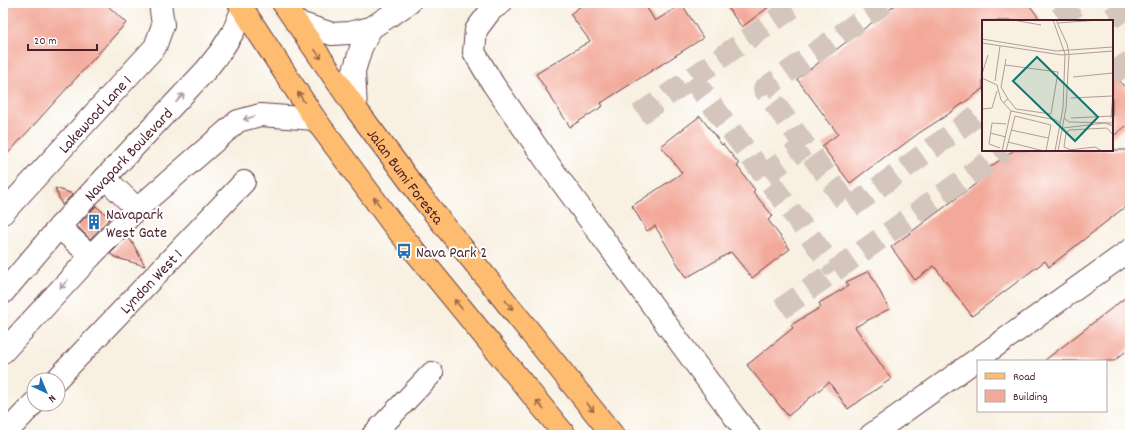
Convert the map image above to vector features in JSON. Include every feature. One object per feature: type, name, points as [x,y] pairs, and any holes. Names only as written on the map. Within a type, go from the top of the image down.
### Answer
[{"type":"main road","name":"Jalan Bumi Foresta","points":[[283,3],[356,109],[423,199],[613,435]]},
{"type":"main road","points":[[241,6],[315,119],[391,222],[564,435]]},
{"type":"street","name":"Lakewood Lane 1","points":[[3,213],[155,47],[164,25],[160,3]]},
{"type":"street","points":[[296,22],[332,34],[348,33],[371,28],[409,3]]},
{"type":"street","points":[[501,3],[491,10],[476,30],[474,52],[493,84],[552,169],[749,435]]},
{"type":"street","name":"Navapark Boulevard","points":[[3,293],[59,227],[206,70],[221,52],[233,32],[241,6]]},
{"type":"street","points":[[356,109],[354,71],[361,48],[371,28]]},
{"type":"street","points":[[3,352],[91,256],[137,209],[238,121],[260,115],[315,119]]},
{"type":"street","points":[[105,178],[137,209]]},
{"type":"street","name":"Lyndon West 1","points":[[64,372],[244,182]]},
{"type":"street","points":[[59,227],[91,256]]},
{"type":"street","points":[[871,435],[1130,250]]},
{"type":"street","points":[[373,435],[432,373]]},
{"type":"street","points":[[4,435],[26,412]]},
{"type":"building","points":[[3,3],[105,3],[126,23],[3,159]]},
{"type":"building","points":[[585,3],[644,3],[655,21],[682,4],[703,38],[601,103],[603,106],[570,127],[536,74],[590,41],[570,14]]},
{"type":"building","points":[[724,3],[774,3],[742,27]]},
{"type":"building","points":[[898,3],[1028,3],[1040,20],[982,20],[982,90],[895,151],[894,150],[850,183],[822,146],[838,134],[797,79]]},
{"type":"building","points":[[1113,72],[1130,94],[1130,123],[1113,136]]},
{"type":"building","points":[[700,116],[722,145],[723,144],[739,164],[737,166],[755,190],[753,192],[773,216],[768,220],[790,249],[752,278],[731,252],[686,278],[655,226],[647,231],[632,206],[682,173],[661,146]]},
{"type":"building","points":[[1130,150],[1130,203],[1049,267],[1045,261],[972,316],[934,266],[915,280],[891,247],[989,174],[986,170],[1013,151]]},
{"type":"building","points":[[55,188],[73,194],[62,205]]},
{"type":"building","points":[[96,206],[110,218],[90,239],[77,226]]},
{"type":"building","points":[[127,237],[132,242],[145,266],[117,258],[110,254]]},
{"type":"building","points":[[869,271],[889,309],[855,327],[891,379],[848,409],[829,382],[788,416],[747,365],[793,328],[791,325],[821,307],[819,303],[848,286],[846,282]]},
{"type":"building","points":[[1130,294],[1130,348],[1114,361],[1045,360]]},
{"type":"tunnel","points":[[639,115],[799,3]]},
{"type":"tunnel","points":[[885,3],[764,89],[850,208],[982,112]]},
{"type":"tunnel","points":[[1061,3],[1073,20]]},
{"type":"tunnel","points":[[1114,3],[1130,25]]},
{"type":"tunnel","points":[[1113,73],[1130,61]]},
{"type":"tunnel","points":[[692,78],[835,270]]},
{"type":"tunnel","points":[[765,175],[804,146]]},
{"type":"tunnel","points":[[781,309],[1004,151]]},
{"type":"place","name":"Navapark West Gate","points":[[94,222]]},
{"type":"place","name":"Nava Park 2","points":[[404,251]]}]
